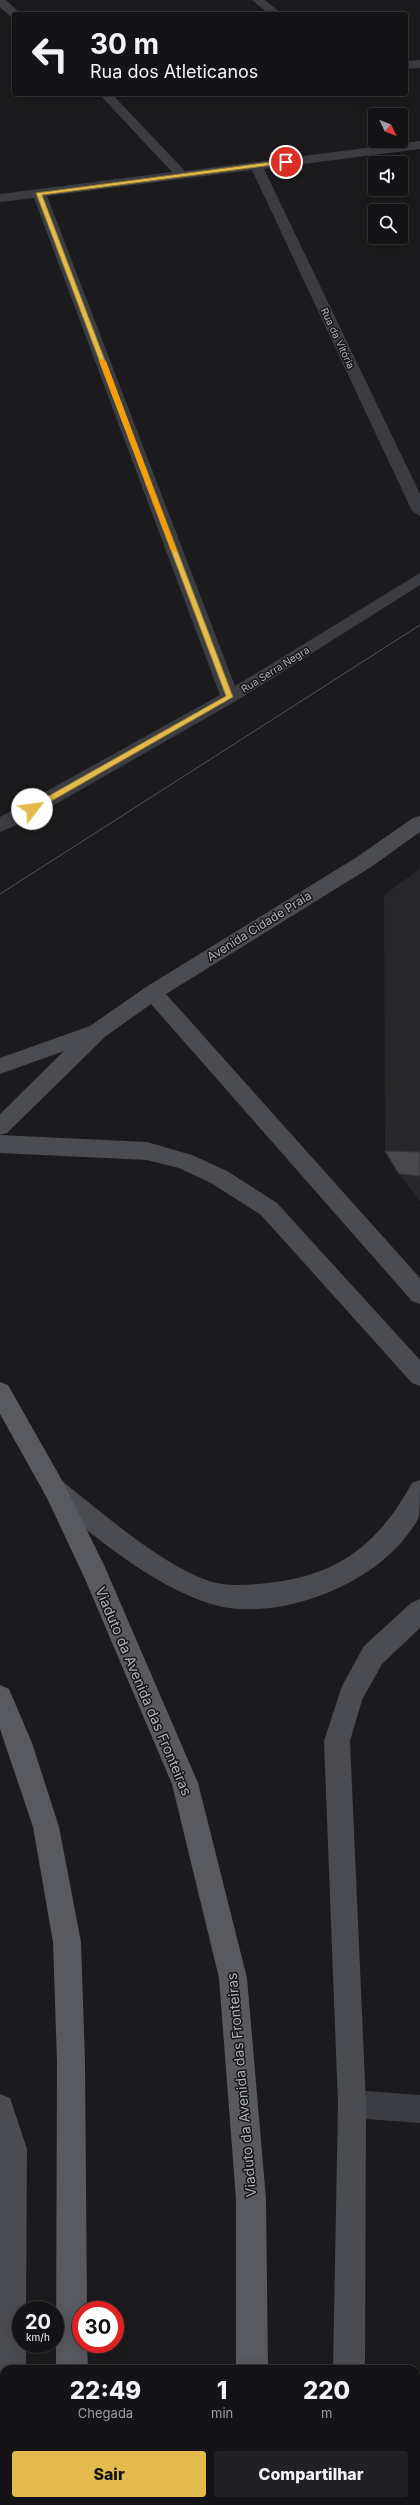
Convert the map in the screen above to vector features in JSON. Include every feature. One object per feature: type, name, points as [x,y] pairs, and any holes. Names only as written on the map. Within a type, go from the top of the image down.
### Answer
[{"type":"main road","name":"Avenida Cidade Praia","points":[[0,1127],[99,1030],[153,992],[364,862],[420,823]]},
{"type":"main road","points":[[153,992],[420,1294]]},
{"type":"main road","name":"Avenida Cidade Praia","points":[[0,1066],[99,1030]]},
{"type":"main road","points":[[0,1144],[147,1151],[184,1161],[219,1177],[269,1209],[420,1376]]},
{"type":"main road","name":"Viaduto da Avenida das Fronteiras","points":[[0,1392],[55,1490],[95,1573],[185,1783],[233,1978],[251,2199],[252,2365]]},
{"type":"main road","points":[[55,1490],[152,1564],[204,1590],[244,1597],[284,1594],[321,1584],[357,1567],[387,1544],[409,1514],[420,1491]]},
{"type":"main road","points":[[349,2365],[352,2104],[337,1741],[350,1695],[373,1655],[420,1611]]},
{"type":"main road","points":[[0,1698],[19,1743],[46,1827],[67,1942],[71,2062],[72,2365]]},
{"type":"main road","points":[[0,2108],[12,2149],[10,2365]]},
{"type":"street","points":[[258,0],[273,12]]},
{"type":"street","points":[[0,1],[13,12]]},
{"type":"street","points":[[408,65],[420,64]]},
{"type":"street","points":[[107,96],[181,174]]},
{"type":"street","points":[[0,198],[420,145]]},
{"type":"street","name":"Rua da Vitória","points":[[256,165],[420,511]]},
{"type":"street","points":[[39,193],[230,697]]},
{"type":"street","name":"Rua Serra Negra","points":[[0,825],[19,816],[230,697],[420,578]]},
{"type":"street","points":[[352,2104],[420,2109]]},
{"type":"shaded area","points":[[420,869],[420,1202],[399,1174],[385,1151],[384,895]]},
{"type":"building","points":[[385,1151],[420,1152],[420,1176],[399,1174]]},
{"type":"tram line","points":[[0,894],[420,625]]},
{"type":"slow traffic","points":[[102,361],[174,550]]},
{"type":"route","points":[[32,809],[230,697],[39,193],[286,162]]}]
